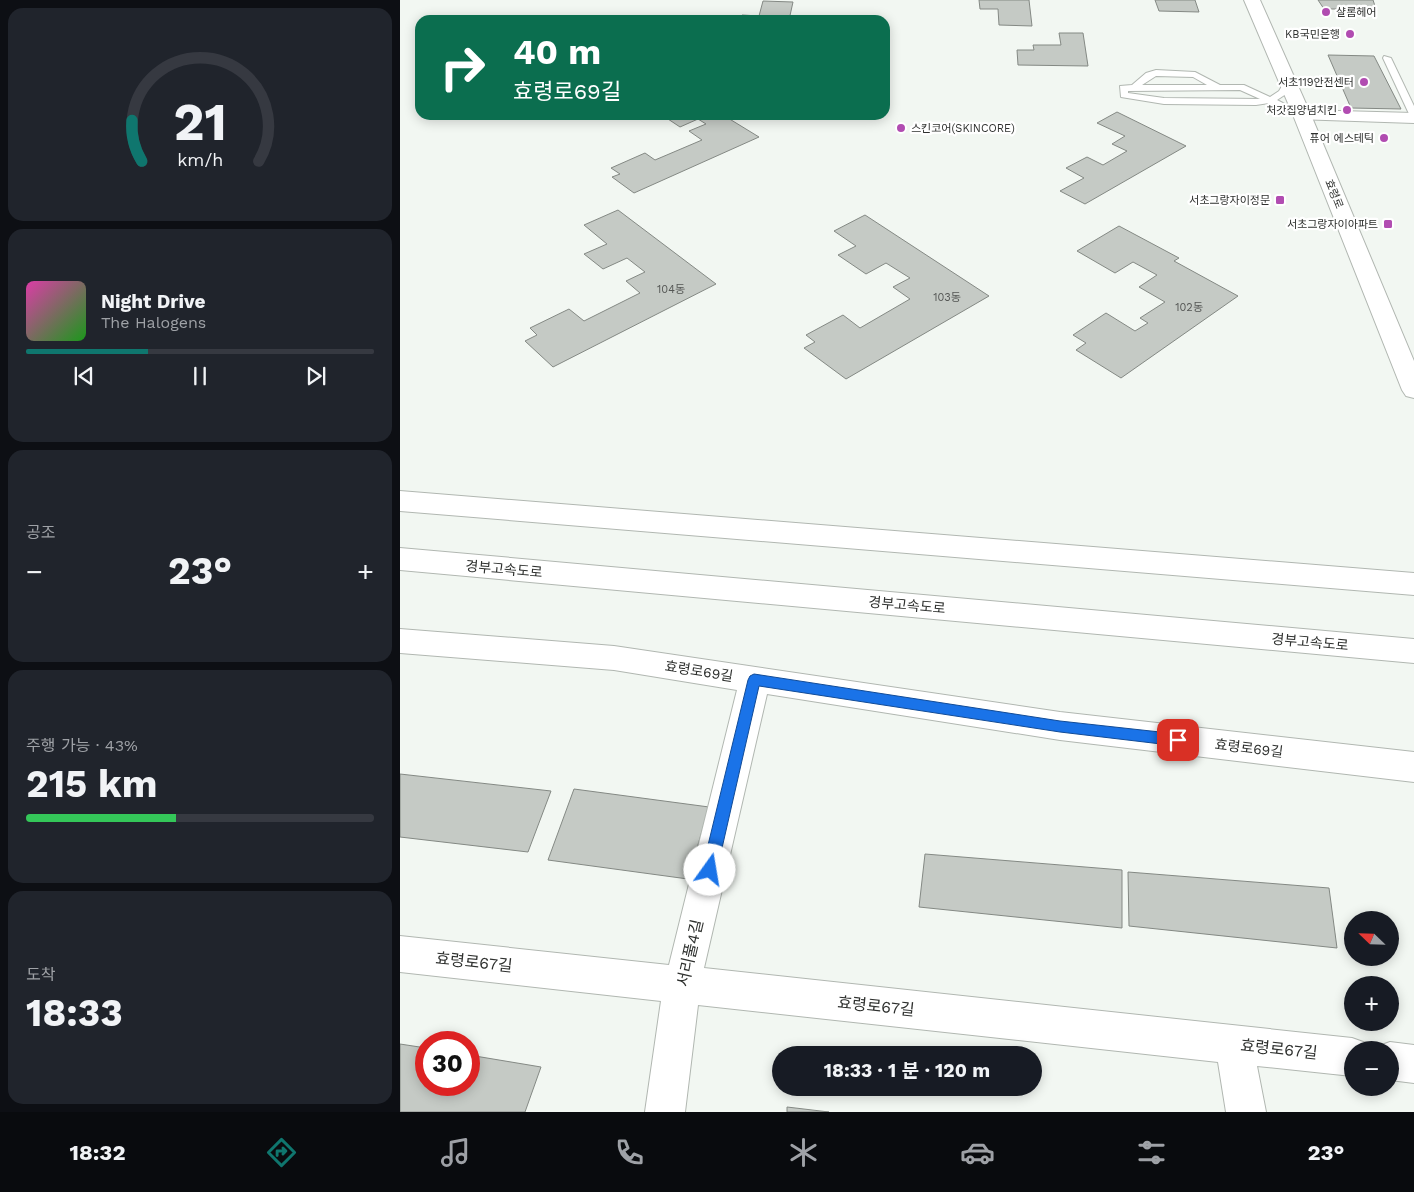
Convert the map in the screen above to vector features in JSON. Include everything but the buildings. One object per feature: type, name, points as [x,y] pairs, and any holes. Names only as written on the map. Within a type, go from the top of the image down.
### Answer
[{"type":"main road","name":"효령로","points":[[1252,0],[1412,378]]},
{"type":"main road","points":[[1302,115],[1414,117]]},
{"type":"main road","points":[[400,501],[1414,584]]},
{"type":"main road","name":"경부고속도로","points":[[400,559],[1401,650]]},
{"type":"main road","name":"효령로69길","points":[[400,641],[614,658],[1060,726],[1414,767]]},
{"type":"main road","name":"서리풀4길","points":[[665,1112],[682,985],[754,680]]},
{"type":"main road","name":"효령로67길","points":[[400,954],[1344,1056]]},
{"type":"main road","points":[[1234,1044],[1246,1112]]},
{"type":"main road","points":[[1399,1062],[1414,1064]]},
{"type":"lane","points":[[1387,58],[1414,117]]},
{"type":"lane","points":[[1134,88],[1149,75],[1156,73],[1195,75],[1219,87]]},
{"type":"lane","points":[[1288,83],[1285,92],[1280,96],[1270,100],[1256,102],[1164,101],[1124,95],[1124,88],[1241,87],[1270,100],[1302,115]]},
{"type":"place","name":"샬롬헤어","points":[[1326,12]]},
{"type":"place","name":"KB국민은행","points":[[1350,34]]},
{"type":"place","name":"서초119안전센터","points":[[1364,82]]},
{"type":"place","name":"처갓집양념치킨","points":[[1347,110]]},
{"type":"place","name":"스킨코어(SKINCORE)","points":[[901,128]]},
{"type":"place","name":"퓨어 에스테틱","points":[[1384,138]]},
{"type":"place","name":"서초그랑자이정문","points":[[1280,200]]},
{"type":"place","name":"서초그랑자이아파트","points":[[1388,224]]},
{"type":"route","points":[[710,870],[754,680],[1060,726],[1178,740]]}]
